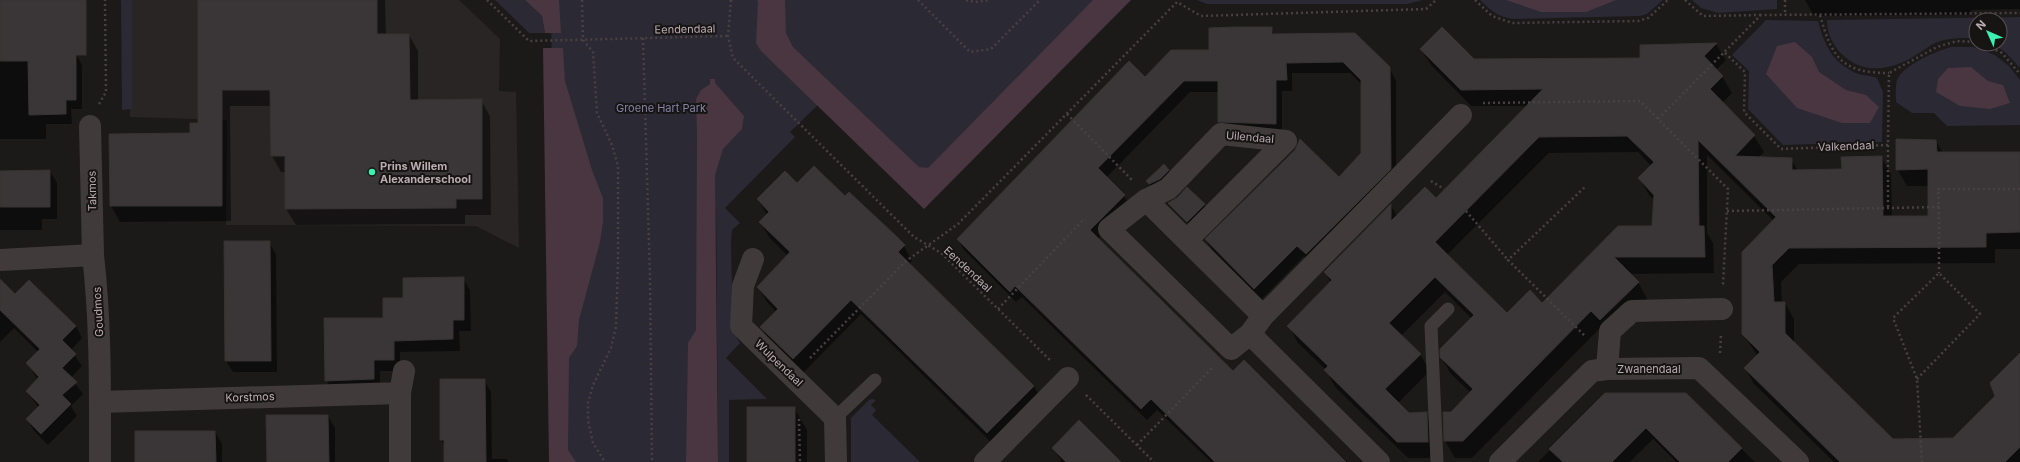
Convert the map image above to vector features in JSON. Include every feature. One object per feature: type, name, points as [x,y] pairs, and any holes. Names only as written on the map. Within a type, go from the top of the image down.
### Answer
[{"type":"street","points":[[1109,230],[1231,349],[1250,334],[1263,316],[1461,115]]},
{"type":"street","name":"Takmos","points":[[90,126],[93,255]]},
{"type":"street","name":"Uilendaal","points":[[1109,230],[1146,200],[1168,189],[1221,134],[1286,141],[1188,240]]},
{"type":"street","points":[[1146,200],[1263,316]]},
{"type":"street","points":[[0,260],[93,255]]},
{"type":"street","name":"Goudmos","points":[[93,255],[97,292],[100,462]]},
{"type":"street","name":"Wulpendaal","points":[[753,259],[743,286],[741,326],[835,418]]},
{"type":"street","points":[[1500,462],[1600,370],[1610,331],[1632,311],[1722,309]]},
{"type":"street","points":[[1250,334],[1379,462]]},
{"type":"street","name":"Zwanendaal","points":[[1600,370],[1699,368],[1798,462]]},
{"type":"street","points":[[400,462],[400,393],[404,371]]},
{"type":"street","points":[[985,462],[1068,378]]},
{"type":"street","name":"Korstmos","points":[[100,402],[400,393]]},
{"type":"street","points":[[835,418],[836,462]]},
{"type":"lane","points":[[1437,462],[1431,326],[1448,309]]},
{"type":"lane","points":[[835,418],[875,380]]},
{"type":"path","points":[[90,126],[91,119],[106,92],[105,0]]},
{"type":"path","name":"Eendendaal","points":[[487,0],[529,41],[728,36]]},
{"type":"path","points":[[582,0],[583,40],[593,52],[597,113],[612,146],[618,166],[616,327],[611,348],[593,385],[588,403],[588,420],[593,443],[605,462]]},
{"type":"path","name":"Eendendaal","points":[[731,0],[728,36],[733,58],[914,237],[941,253],[1154,462]]},
{"type":"path","points":[[918,0],[970,52],[991,49],[1040,0]]},
{"type":"path","points":[[966,0],[975,2],[990,0]]},
{"type":"path","points":[[800,462],[799,382],[806,362],[906,261],[958,224],[1177,1],[1201,16],[1426,9],[1436,0]]},
{"type":"path","points":[[1475,0],[1492,16],[1512,23],[1638,21],[1648,18],[1668,0]]},
{"type":"path","points":[[1685,0],[1703,16],[1785,14],[2020,13]]},
{"type":"path","points":[[1785,0],[1785,14]]},
{"type":"path","points":[[1658,119],[1761,15]]},
{"type":"path","points":[[1820,15],[1827,41],[1836,54],[1848,65],[1859,71],[1889,73],[1937,48],[1957,41],[1968,42]]},
{"type":"path","points":[[643,38],[650,277],[652,462]]},
{"type":"path","points":[[2000,52],[2020,74]]},
{"type":"path","name":"Valkendaal","points":[[1725,53],[1745,72],[1744,112],[1781,149],[1888,145],[1889,73]]},
{"type":"path","points":[[1461,115],[1473,103],[1640,101],[1728,189],[1718,385]]},
{"type":"path","points":[[1067,114],[1143,190],[1146,200]]},
{"type":"path","points":[[1888,145],[1888,208]]},
{"type":"path","points":[[1508,260],[1586,186]]},
{"type":"path","points":[[1917,379],[1980,314],[1940,272],[1938,189],[2020,189]]},
{"type":"path","points":[[1727,211],[1938,207]]},
{"type":"path","points":[[1466,210],[1508,260],[1592,343],[1600,370]]},
{"type":"path","points":[[998,309],[1084,219],[1097,233],[1109,230]]},
{"type":"path","points":[[1922,462],[1917,379],[1893,318],[1940,272]]},
{"type":"path","points":[[1137,446],[1231,349]]},
{"type":"shaded area","name":"Prins Willem Alexanderschool","points":[[130,0],[459,0],[500,39],[499,91],[516,92],[519,248],[476,226],[226,225],[227,120],[130,117]]},
{"type":"shaded area","points":[[525,0],[559,0],[561,33],[545,33],[542,16]]},
{"type":"shaded area","points":[[756,0],[785,0],[786,33],[793,47],[919,167],[928,168],[1093,0],[1131,0],[924,209],[761,51],[756,43],[758,1]]},
{"type":"shaded area","points":[[1506,0],[1616,0],[1586,12],[1541,12]]},
{"type":"shaded area","points":[[1795,42],[1812,57],[1819,72],[1846,90],[1866,95],[1879,107],[1870,123],[1842,123],[1797,108],[1766,74],[1777,46]]},
{"type":"shaded area","points":[[543,48],[563,48],[565,81],[592,170],[603,198],[603,222],[600,242],[579,320],[577,346],[569,358],[568,450],[576,462],[549,462]]},
{"type":"shaded area","points":[[1971,67],[1988,81],[2003,85],[2010,103],[1990,109],[1960,106],[1936,92],[1938,79],[1948,68]]},
{"type":"shaded area","points":[[710,79],[715,79],[715,83],[744,116],[742,129],[723,149],[715,175],[718,462],[686,462],[688,343],[696,330],[696,99],[701,90],[710,84]]},
{"type":"green space","points":[[121,0],[132,0],[132,109],[122,110]]},
{"type":"green space","points":[[495,0],[525,0],[542,16],[545,33],[529,33]]},
{"type":"green space","name":"Groene Hart Park","points":[[534,0],[1110,0],[920,194],[820,103],[790,132],[795,137],[725,208],[740,223],[732,230],[731,241],[733,332],[740,343],[726,358],[767,399],[729,400],[729,462],[718,462],[716,206],[712,462],[557,462],[557,341],[551,16]]},
{"type":"green space","points":[[1197,0],[1423,0],[1407,4],[1207,4]]},
{"type":"green space","points":[[1480,0],[1663,0],[1647,14],[1640,16],[1513,19],[1503,17],[1487,7]]},
{"type":"green space","points":[[1692,0],[1777,0],[1777,9],[1718,13],[1701,8]]},
{"type":"green space","points":[[2008,17],[2020,17],[2020,68],[2005,52],[2008,52]]},
{"type":"green space","points":[[1968,18],[1968,38],[1956,38],[1937,42],[1913,57],[1896,65],[1870,68],[1853,63],[1841,53],[1834,45],[1830,36],[1827,20]]},
{"type":"green space","points":[[1766,20],[1818,21],[1827,45],[1835,58],[1841,64],[1861,75],[1877,78],[1883,92],[1882,142],[1783,145],[1748,109],[1749,71],[1732,55]]},
{"type":"green space","points":[[1951,47],[1968,47],[1968,52],[1987,52],[1995,55],[2009,66],[2020,80],[2020,125],[1947,126],[1934,113],[1912,113],[1896,102],[1896,83],[1900,74],[1921,59]]},
{"type":"green space","points":[[869,400],[876,400],[871,405],[876,410],[872,415],[920,462],[851,462],[851,418]]},
{"type":"building","points":[[0,0],[86,0],[86,55],[76,55],[76,100],[66,100],[66,114],[29,115],[28,61],[0,61]]},
{"type":"building","points":[[198,0],[377,0],[377,34],[409,34],[410,100],[482,99],[482,199],[456,199],[456,208],[285,209],[285,156],[271,156],[270,90],[222,90],[222,206],[110,206],[109,134],[190,133],[190,123],[198,123]]},
{"type":"building","points":[[1272,27],[1272,34],[1355,33],[1390,67],[1391,169],[1306,254],[1297,246],[1254,289],[1205,239],[1295,150],[1300,139],[1339,177],[1361,153],[1361,80],[1343,62],[1286,63],[1287,80],[1276,80],[1276,124],[1218,122],[1218,81],[1184,81],[1098,168],[1125,195],[1090,230],[1233,371],[1244,360],[1346,462],[1215,462],[1151,399],[1141,409],[1015,286],[1010,292],[957,239],[1129,61],[1145,77],[1171,50],[1209,50],[1209,28]]},
{"type":"building","points":[[1442,27],[1474,59],[1640,58],[1640,45],[1717,43],[1704,56],[1723,76],[1710,89],[1755,135],[1735,156],[1792,158],[1792,170],[1842,169],[1841,157],[1882,156],[1883,216],[1928,216],[1928,169],[1896,170],[1896,139],[1936,140],[1937,152],[2020,152],[2020,232],[1986,233],[1986,247],[1789,248],[1772,265],[1774,302],[1785,302],[1785,333],[1893,439],[1953,438],[1995,396],[1990,383],[2020,353],[2020,447],[2005,462],[1840,462],[1744,368],[1760,352],[1742,334],[1742,252],[1776,217],[1698,140],[1699,226],[1704,226],[1705,257],[1614,257],[1639,282],[1600,320],[1591,311],[1463,441],[1444,441],[1443,412],[1451,412],[1473,389],[1440,357],[1440,349],[1474,315],[1435,277],[1389,323],[1421,354],[1385,389],[1409,413],[1427,412],[1428,442],[1397,442],[1324,370],[1328,366],[1287,326],[1332,280],[1324,272],[1391,204],[1391,221],[1425,187],[1436,198],[1543,89],[1461,90],[1420,49]],"holes":[[[1627,136],[1654,162],[1638,178],[1654,195],[1652,226],[1618,226],[1542,303],[1530,290],[1507,313],[1435,242],[1539,137]]]},
{"type":"building","points":[[1164,164],[1169,170],[1160,179],[1149,184],[1146,181]]},
{"type":"building","points":[[814,166],[845,196],[849,192],[905,245],[898,252],[1034,386],[987,433],[851,300],[793,359],[760,327],[778,309],[757,287],[790,252],[759,222],[769,212],[757,199],[785,171],[797,183]]},
{"type":"building","points":[[50,170],[50,207],[0,207],[0,171]]},
{"type":"building","points":[[1187,187],[1205,204],[1187,222],[1168,203],[1177,198]]},
{"type":"building","points":[[224,241],[270,241],[271,361],[225,361]]},
{"type":"building","points":[[464,277],[464,320],[453,320],[453,339],[394,341],[394,360],[374,360],[374,379],[325,381],[324,318],[383,318],[383,298],[403,298],[403,278]]},
{"type":"building","points":[[0,279],[15,294],[29,280],[76,326],[62,340],[76,354],[62,368],[77,382],[62,395],[71,404],[41,434],[26,419],[40,405],[26,391],[39,377],[26,363],[40,349],[0,310]]},
{"type":"building","points":[[440,379],[485,379],[486,462],[444,462],[444,440],[440,440]]},
{"type":"building","points":[[1605,393],[1686,393],[1742,448],[1728,462],[1680,462],[1646,428],[1612,462],[1563,462],[1549,449]]},
{"type":"building","points":[[747,407],[795,407],[795,462],[747,462]]},
{"type":"building","points":[[266,415],[328,415],[329,462],[267,462]]},
{"type":"building","points":[[1079,420],[1121,462],[1066,462],[1052,448]]},
{"type":"building","points":[[135,431],[215,431],[216,462],[135,462]]},
{"type":"place","name":"Prins Willem Alexanderschool","points":[[372,172]]}]
